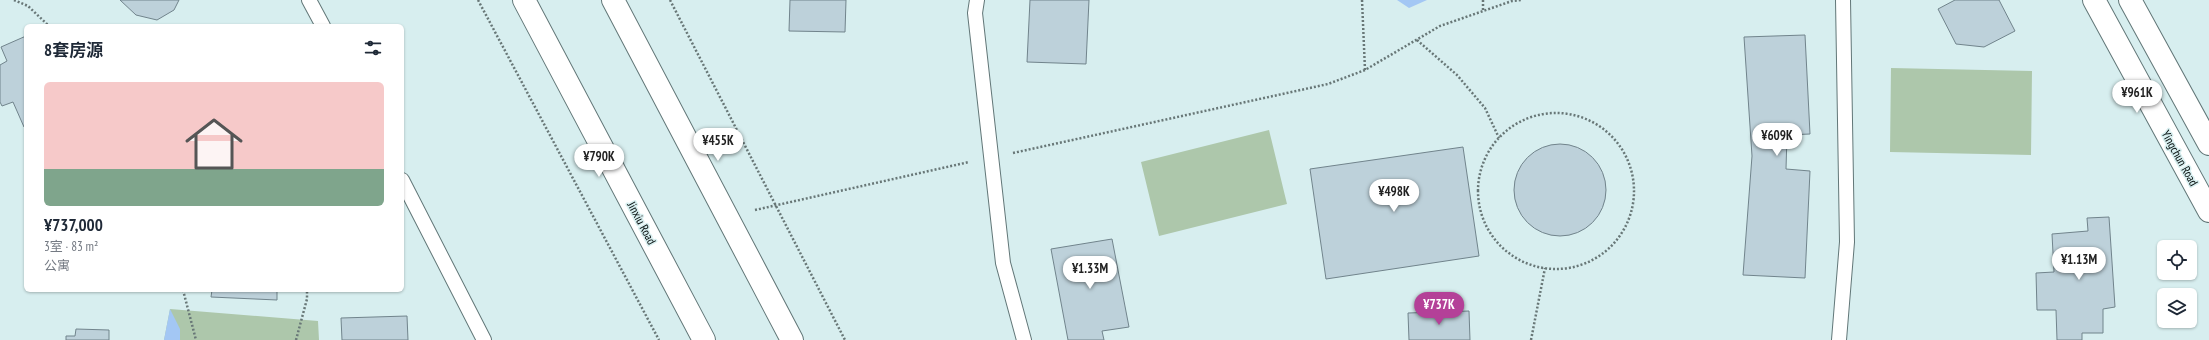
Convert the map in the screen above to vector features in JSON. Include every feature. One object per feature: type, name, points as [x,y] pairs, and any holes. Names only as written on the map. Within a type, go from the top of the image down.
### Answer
[{"type":"main road","name":"Jinxiu Road","points":[[524,0],[704,340]]},
{"type":"main road","points":[[613,0],[792,340]]},
{"type":"main road","name":"Yingchun Road","points":[[2094,0],[2209,212]]},
{"type":"main road","points":[[2130,0],[2209,144]]},
{"type":"lane","points":[[310,0],[322,24]]},
{"type":"lane","points":[[977,0],[975,13],[1003,263],[1024,340]]},
{"type":"lane","points":[[1840,340],[1847,242],[1843,0]]},
{"type":"lane","points":[[404,184],[484,340]]},
{"type":"path","points":[[14,0],[28,6],[47,24]]},
{"type":"path","points":[[478,0],[659,340]]},
{"type":"path","points":[[670,0],[845,340]]},
{"type":"path","points":[[1362,0],[1364,70]]},
{"type":"path","points":[[1483,0],[1484,11]]},
{"type":"path","points":[[728,218],[776,205],[1328,84],[1364,70],[1440,26],[1512,1],[1522,0]]},
{"type":"path","points":[[1417,40],[1457,74],[1485,108],[1499,138]]},
{"type":"path","points":[[1557,112],[1583,117],[1607,130],[1624,151],[1633,177],[1634,202],[1629,219],[1613,245],[1593,260],[1569,268],[1545,268],[1521,260],[1501,246],[1487,226],[1479,203],[1479,176],[1489,150],[1499,138],[1507,130],[1530,116],[1557,112]]},
{"type":"path","points":[[1531,340],[1545,268]]},
{"type":"path","points":[[184,292],[196,340]]},
{"type":"path","points":[[296,340],[307,299],[307,292]]},
{"type":"green space","points":[[1891,68],[2032,71],[2031,155],[1890,152]]},
{"type":"green space","points":[[1269,130],[1287,204],[1159,236],[1141,162]]},
{"type":"green space","points":[[170,309],[318,321],[319,340],[164,340]]},
{"type":"water","points":[[1397,0],[1427,0],[1409,8]]},
{"type":"water","points":[[170,309],[180,329],[180,340],[164,340]]},
{"type":"building","points":[[120,0],[179,0],[174,10],[157,20],[136,15]]},
{"type":"building","points":[[790,0],[846,0],[845,32],[789,31]]},
{"type":"building","points":[[1030,0],[1089,0],[1086,64],[1027,62]]},
{"type":"building","points":[[1955,0],[1999,0],[2015,31],[1984,47],[1956,44],[1938,9]]},
{"type":"building","points":[[1805,35],[1810,134],[1787,135],[1786,169],[1810,171],[1805,278],[1743,275],[1752,156],[1744,37]]},
{"type":"building","points":[[24,37],[24,127],[13,102],[2,106],[0,102],[0,65],[7,61],[1,47]]},
{"type":"building","points":[[1560,144],[1578,148],[1592,158],[1602,172],[1606,190],[1602,208],[1592,222],[1578,232],[1560,236],[1542,232],[1528,222],[1518,208],[1514,190],[1518,172],[1528,158],[1542,148]]},
{"type":"building","points":[[1463,147],[1479,256],[1326,279],[1310,169]]},
{"type":"building","points":[[2109,217],[2115,307],[2103,309],[2103,333],[2082,333],[2082,340],[2057,340],[2056,310],[2037,310],[2036,273],[2054,272],[2052,234],[2088,231],[2087,218]]},
{"type":"building","points":[[1112,239],[1129,327],[1102,331],[1104,340],[1068,340],[1051,249]]},
{"type":"building","points":[[212,292],[277,292],[277,300],[211,297]]},
{"type":"building","points":[[1469,311],[1470,340],[1409,340],[1408,313]]},
{"type":"building","points":[[407,316],[408,340],[342,340],[341,318]]},
{"type":"building","points":[[76,329],[109,330],[109,340],[66,340],[66,336],[75,336]]}]
